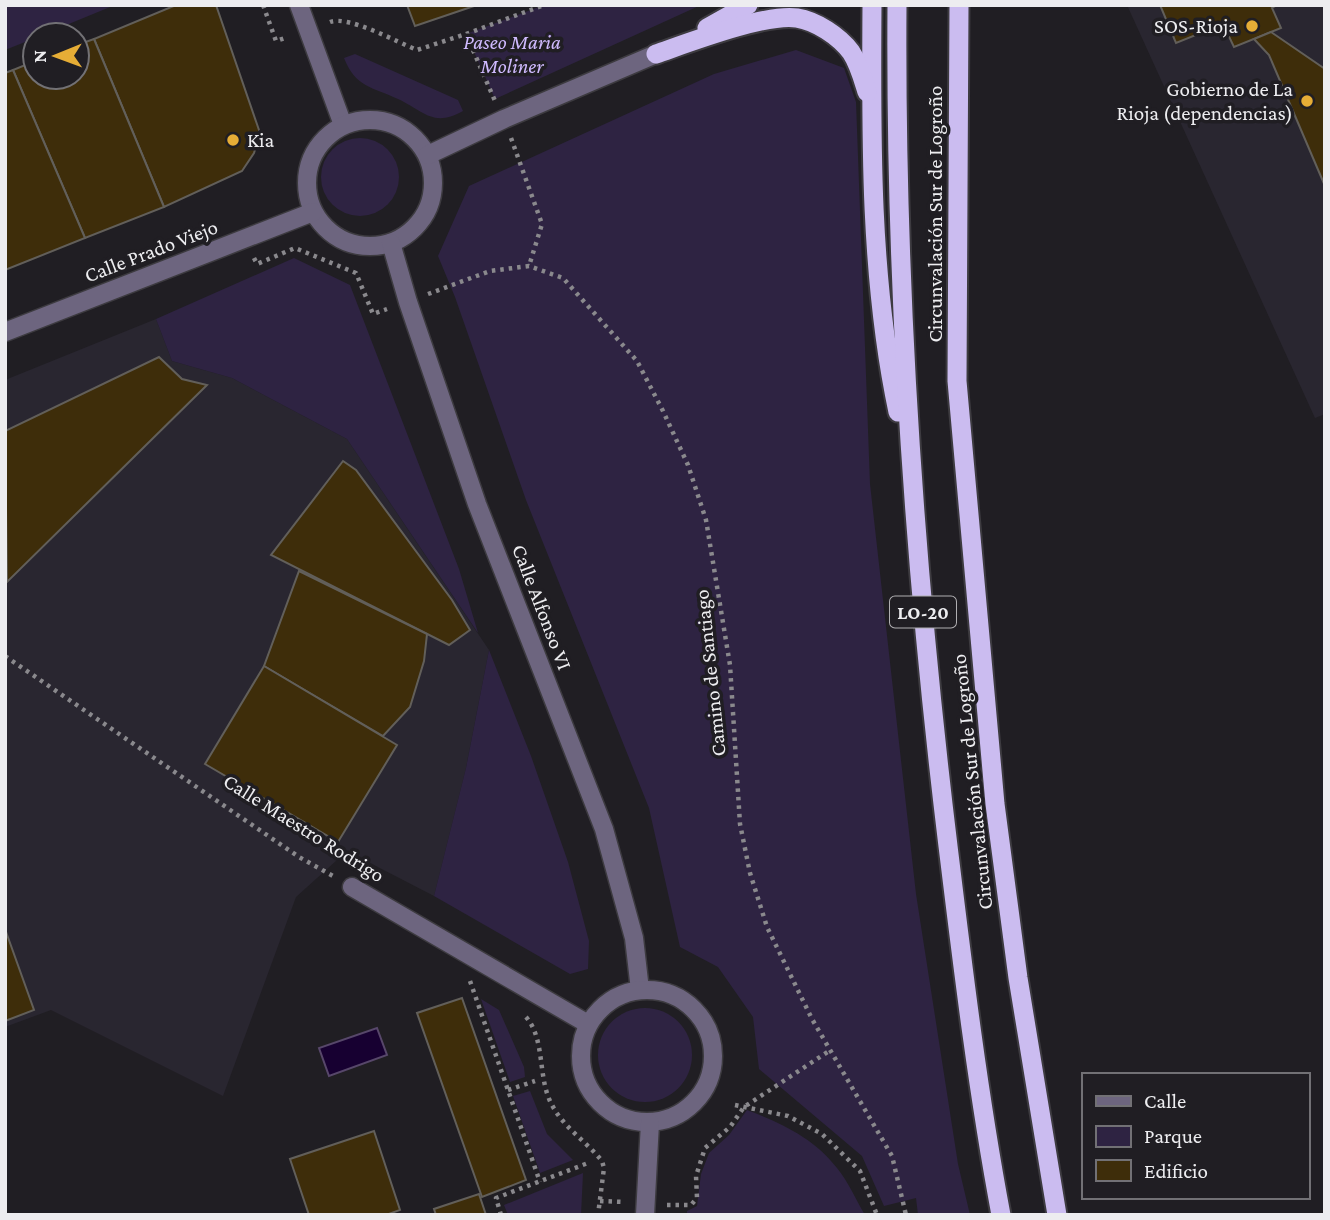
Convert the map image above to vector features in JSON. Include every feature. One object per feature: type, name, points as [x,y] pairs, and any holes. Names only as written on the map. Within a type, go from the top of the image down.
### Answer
[{"type":"highway","points":[[656,54],[748,5]]},
{"type":"highway","points":[[872,5],[871,104],[886,356],[911,474]]},
{"type":"highway","name":"Circunvalación Sur de Logroño","points":[[898,5],[900,263],[911,474],[932,715],[963,965],[1002,1215]]},
{"type":"highway","name":"Circunvalación Sur de Logroño","points":[[959,5],[957,381],[995,804],[1018,978],[1057,1215]]},
{"type":"highway","points":[[958,71],[971,5]]},
{"type":"highway","points":[[656,54],[710,35],[772,20],[796,18],[822,27],[850,51],[871,104]]},
{"type":"street","points":[[299,5],[343,125]]},
{"type":"street","points":[[428,155],[503,119],[656,54]]},
{"type":"street","points":[[362,120],[382,120],[400,127],[416,139],[428,155],[434,176],[433,197],[424,217],[410,233],[391,243],[373,247],[355,245],[338,238],[324,227],[313,212],[307,193],[307,172],[314,153],[326,137],[343,125],[362,120]]},
{"type":"street","name":"Calle Prado Viejo","points":[[5,332],[313,212]]},
{"type":"street","name":"Calle Alfonso VI","points":[[391,243],[408,302],[477,504],[604,829],[634,938],[640,990]]},
{"type":"street","name":"Calle Maestro Rodrigo","points":[[352,887],[588,1024]]},
{"type":"street","points":[[640,990],[661,991],[681,999],[697,1013],[708,1030],[713,1051],[711,1072],[703,1091],[689,1107],[671,1118],[650,1122],[631,1121],[612,1113],[597,1100],[586,1083],[581,1063],[582,1043],[588,1024],[598,1011],[624,993],[640,990]]},
{"type":"street","points":[[646,1209],[650,1122]]},
{"type":"path","points":[[263,5],[276,41],[338,19],[417,51],[544,5]]},
{"type":"path","points":[[466,34],[503,119],[542,224],[529,266]]},
{"type":"path","points":[[254,257],[257,264],[295,248],[356,273],[373,314],[392,307]]},
{"type":"path","name":"Camino de Santiago","points":[[425,295],[490,271],[529,266],[563,278],[637,361],[688,465],[706,520],[730,665],[740,824],[750,873],[767,927],[829,1051],[892,1156],[906,1215]]},
{"type":"path","name":"Calle Maestro Rodrigo","points":[[5,656],[299,857],[352,887]]},
{"type":"path","points":[[514,980],[510,991],[511,1004],[531,1022],[550,1102],[564,1123],[602,1161],[604,1168],[598,1215]]},
{"type":"path","points":[[470,981],[540,1182]]},
{"type":"path","points":[[600,1200],[646,1209],[691,1205],[696,1198],[696,1176],[705,1148],[730,1127],[744,1107],[829,1051]]},
{"type":"path","points":[[508,1090],[535,1081]]},
{"type":"path","points":[[735,1105],[788,1116],[821,1134],[860,1171],[877,1215]]},
{"type":"path","points":[[501,1215],[496,1198],[588,1163]]},
{"type":"shaded area","points":[[1127,5],[1325,5],[1325,414],[1315,418]]},
{"type":"shaded area","points":[[156,319],[172,361],[232,378],[347,439],[489,650],[466,768],[434,896],[347,851],[296,897],[223,1096],[51,1010],[5,1027],[5,380]]},
{"type":"shaded area","points":[[377,1028],[387,1055],[329,1076],[319,1048]]},
{"type":"green space","points":[[5,5],[115,5],[76,21],[21,21],[21,44],[5,50]]},
{"type":"green space","name":"Paseo Maria Moliner","points":[[544,5],[701,5],[495,99],[466,34]]},
{"type":"green space","points":[[796,50],[844,68],[856,102],[870,484],[916,894],[958,1164],[970,1215],[918,1215],[916,1198],[884,1206],[862,1156],[759,1069],[753,1017],[718,967],[680,947],[649,808],[526,500],[438,256],[469,186],[714,74]]},
{"type":"green space","points":[[355,54],[458,100],[463,111],[453,116],[436,118],[366,85],[354,75],[344,58]]},
{"type":"green space","points":[[360,138],[375,141],[388,149],[396,162],[399,177],[396,192],[388,205],[375,213],[360,216],[345,213],[332,205],[324,192],[321,177],[324,162],[332,149],[345,141]]},
{"type":"green space","points":[[294,258],[350,285],[459,569],[478,633],[347,439],[232,378],[172,361],[156,319]]},
{"type":"green space","points":[[489,650],[531,756],[568,862],[589,941],[588,969],[570,974],[434,896],[466,768]]},
{"type":"green space","points":[[481,999],[499,1010],[524,1067],[525,1077],[510,1082]]},
{"type":"green space","points":[[645,1008],[663,1012],[678,1022],[688,1037],[692,1055],[688,1073],[678,1088],[663,1098],[645,1102],[627,1098],[612,1088],[602,1073],[598,1055],[602,1037],[612,1022],[627,1012]]},
{"type":"green space","points":[[530,1091],[547,1134],[573,1160],[540,1173],[513,1096]]},
{"type":"green space","points":[[747,1110],[784,1126],[818,1148],[841,1173],[865,1215],[687,1215],[687,1211],[697,1206],[701,1174],[709,1153],[729,1135]]},
{"type":"green space","points":[[583,1173],[581,1215],[508,1215],[504,1205]]},
{"type":"building","points":[[176,5],[216,5],[260,133],[254,153],[242,171],[164,207],[94,39]]},
{"type":"building","points":[[407,5],[477,5],[415,26]]},
{"type":"building","name":"SOS-Rioja","points":[[1160,5],[1277,5],[1272,8],[1281,28],[1234,47],[1223,24],[1176,43]]},
{"type":"building","name":"Gobierno de La Rioja (dependencias)","points":[[1271,32],[1325,69],[1325,186],[1269,55],[1254,39]]},
{"type":"building","points":[[94,39],[164,207],[85,238],[22,91],[91,91],[91,40]]},
{"type":"building","points":[[21,67],[21,89],[13,70]]},
{"type":"building","points":[[13,70],[85,238],[5,270],[5,73]]},
{"type":"building","points":[[159,357],[182,379],[207,385],[7,582],[5,431]]},
{"type":"building","points":[[343,461],[356,470],[452,600],[470,630],[449,645],[271,555]]},
{"type":"building","points":[[299,571],[427,634],[424,661],[410,707],[383,736],[264,666]]},
{"type":"building","points":[[264,666],[397,745],[338,842],[205,764]]},
{"type":"building","points":[[5,929],[34,1010],[5,1021]]},
{"type":"building","points":[[462,998],[526,1180],[482,1197],[417,1013]]},
{"type":"building","points":[[374,1131],[400,1210],[386,1215],[309,1215],[290,1159]]},
{"type":"building","points":[[479,1194],[486,1215],[436,1215],[434,1209]]},
{"type":"place","name":"SOS-Rioja","points":[[1252,26]]},
{"type":"place","name":"Gobierno de La Rioja (dependencias)","points":[[1307,101]]},
{"type":"place","name":"Kia","points":[[233,140]]}]
